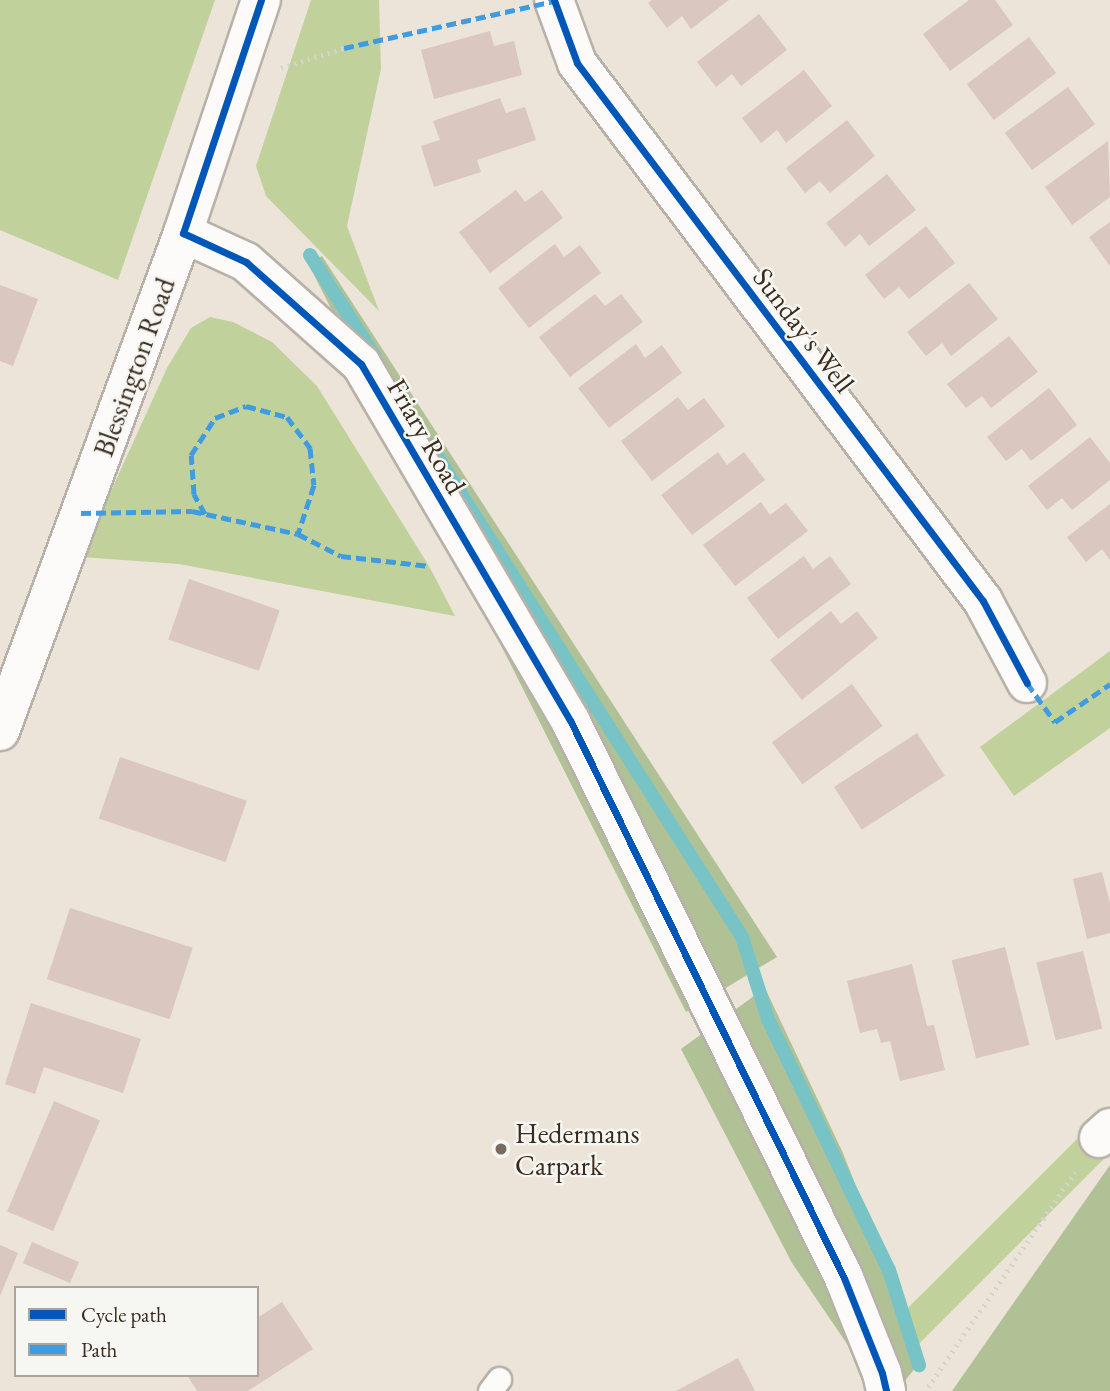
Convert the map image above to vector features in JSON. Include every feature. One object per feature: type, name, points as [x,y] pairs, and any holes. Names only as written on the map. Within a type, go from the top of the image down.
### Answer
[{"type":"street","name":"Blessington Road","points":[[0,730],[183,233],[261,0]]},
{"type":"street","name":"Sunday's Well","points":[[554,0],[577,64],[983,601],[1027,683]]},
{"type":"street","name":"Friary Road","points":[[183,233],[246,262],[360,364],[571,722],[844,1278],[882,1373],[886,1391]]},
{"type":"path","points":[[280,68],[344,48]]},
{"type":"path","points":[[925,1391],[1104,1133]]},
{"type":"green space","points":[[0,0],[215,0],[118,280],[0,230]]},
{"type":"green space","points":[[311,0],[379,0],[381,69],[347,226],[379,311],[266,196],[256,166]]},
{"type":"green space","points":[[322,256],[777,957],[686,1012],[309,265]]},
{"type":"green space","points":[[210,317],[233,322],[272,342],[317,386],[429,566],[455,616],[179,564],[81,557],[167,368],[191,328]]},
{"type":"green space","points":[[1110,651],[1110,728],[1014,796],[980,747]]},
{"type":"green space","points":[[765,988],[843,1153],[923,1358],[897,1391],[879,1391],[792,1263],[681,1049]]},
{"type":"green space","points":[[1087,1129],[1110,1153],[885,1377],[862,1354]]},
{"type":"green space","points":[[1110,1165],[1110,1391],[952,1391]]},
{"type":"building","points":[[652,0],[729,0],[691,29],[682,16],[667,28],[648,3]]},
{"type":"building","points":[[969,0],[995,0],[1013,25],[950,71],[923,34]]},
{"type":"building","points":[[759,14],[787,50],[741,86],[732,74],[716,87],[697,62]]},
{"type":"building","points":[[490,31],[494,46],[514,41],[522,75],[434,99],[421,50]]},
{"type":"building","points":[[1029,37],[1056,73],[994,120],[967,84]]},
{"type":"building","points":[[804,70],[832,106],[786,143],[777,130],[761,143],[742,118]]},
{"type":"building","points":[[1068,87],[1095,124],[1032,170],[1005,133]]},
{"type":"building","points":[[500,98],[506,113],[525,107],[536,140],[477,160],[481,172],[434,187],[421,146],[440,140],[433,121]]},
{"type":"building","points":[[847,120],[875,156],[830,193],[820,181],[805,193],[786,168]]},
{"type":"building","points":[[1108,141],[1110,197],[1072,225],[1045,187]]},
{"type":"building","points":[[887,174],[916,210],[869,246],[860,234],[845,247],[826,223]]},
{"type":"building","points":[[516,190],[525,202],[542,190],[563,218],[490,273],[459,232]]},
{"type":"building","points":[[1110,222],[1110,266],[1089,237]]},
{"type":"building","points":[[926,226],[955,263],[909,299],[899,287],[884,299],[865,275]]},
{"type":"building","points":[[555,244],[564,257],[580,245],[601,273],[529,328],[498,288]]},
{"type":"building","points":[[969,283],[998,319],[951,356],[942,343],[926,356],[907,332]]},
{"type":"building","points":[[0,285],[38,299],[13,366],[0,361]]},
{"type":"building","points":[[595,294],[605,306],[621,294],[643,322],[570,377],[539,337]]},
{"type":"building","points":[[1009,336],[1038,372],[991,408],[982,396],[966,408],[947,384]]},
{"type":"building","points":[[636,344],[645,358],[662,345],[682,373],[609,428],[578,388]]},
{"type":"building","points":[[1049,388],[1077,425],[1031,461],[1022,449],[1006,461],[987,437]]},
{"type":"building","points":[[678,397],[688,410],[704,398],[725,426],[652,481],[621,441]]},
{"type":"building","points":[[1090,437],[1110,463],[1110,480],[1072,510],[1062,498],[1047,510],[1028,486]]},
{"type":"building","points":[[718,452],[727,465],[744,452],[765,480],[692,535],[661,495]]},
{"type":"building","points":[[761,502],[770,515],[786,503],[808,531],[735,586],[703,545]]},
{"type":"building","points":[[1110,504],[1110,560],[1102,549],[1086,562],[1067,537]]},
{"type":"building","points":[[804,556],[813,569],[830,556],[851,584],[778,639],[747,598]]},
{"type":"building","points":[[189,579],[280,610],[259,671],[168,640]]},
{"type":"building","points":[[831,611],[841,624],[857,611],[878,638],[802,700],[770,660]]},
{"type":"building","points":[[852,684],[883,726],[802,784],[772,742]]},
{"type":"building","points":[[917,733],[945,776],[862,830],[834,787]]},
{"type":"building","points":[[120,757],[247,801],[226,862],[99,818]]},
{"type":"building","points":[[1102,872],[1110,903],[1110,933],[1087,939],[1073,879]]},
{"type":"building","points":[[70,908],[193,948],[170,1019],[47,979]]},
{"type":"building","points":[[1005,947],[1029,1045],[976,1058],[952,960]]},
{"type":"building","points":[[1083,951],[1102,1029],[1056,1040],[1036,963]]},
{"type":"building","points":[[912,964],[927,1026],[934,1025],[945,1070],[900,1081],[890,1041],[881,1043],[877,1029],[860,1033],[847,981]]},
{"type":"building","points":[[31,1003],[141,1039],[123,1093],[44,1067],[35,1094],[5,1084]]},
{"type":"building","points":[[54,1101],[100,1121],[53,1231],[7,1211]]},
{"type":"building","points":[[32,1242],[79,1262],[70,1283],[23,1263]]},
{"type":"building","points":[[0,1245],[18,1253],[0,1296]]},
{"type":"building","points":[[282,1302],[313,1349],[248,1391],[197,1391],[188,1377],[259,1377],[259,1317]]},
{"type":"building","points":[[738,1358],[755,1391],[676,1391]]},
{"type":"waterway","points":[[310,255],[375,357]]},
{"type":"waterway","points":[[430,445],[742,937],[768,1019],[889,1270],[919,1365]]},
{"type":"marked path","points":[[344,48],[554,1]]},
{"type":"marked path","points":[[205,514],[194,494],[191,455],[215,418],[246,406],[287,417],[310,448],[314,485],[298,534]]},
{"type":"marked path","points":[[81,513],[192,511],[298,534],[341,556],[429,566]]},
{"type":"marked path","points":[[1027,683],[1055,722],[1110,684]]},
{"type":"cycle path","points":[[261,0],[183,233],[246,262],[361,364],[571,722],[844,1278],[882,1373],[886,1391]]},
{"type":"cycle path","points":[[554,0],[577,63],[983,601],[1027,683]]},
{"type":"place","name":"Hedermans Carpark","points":[[501,1149]]}]
